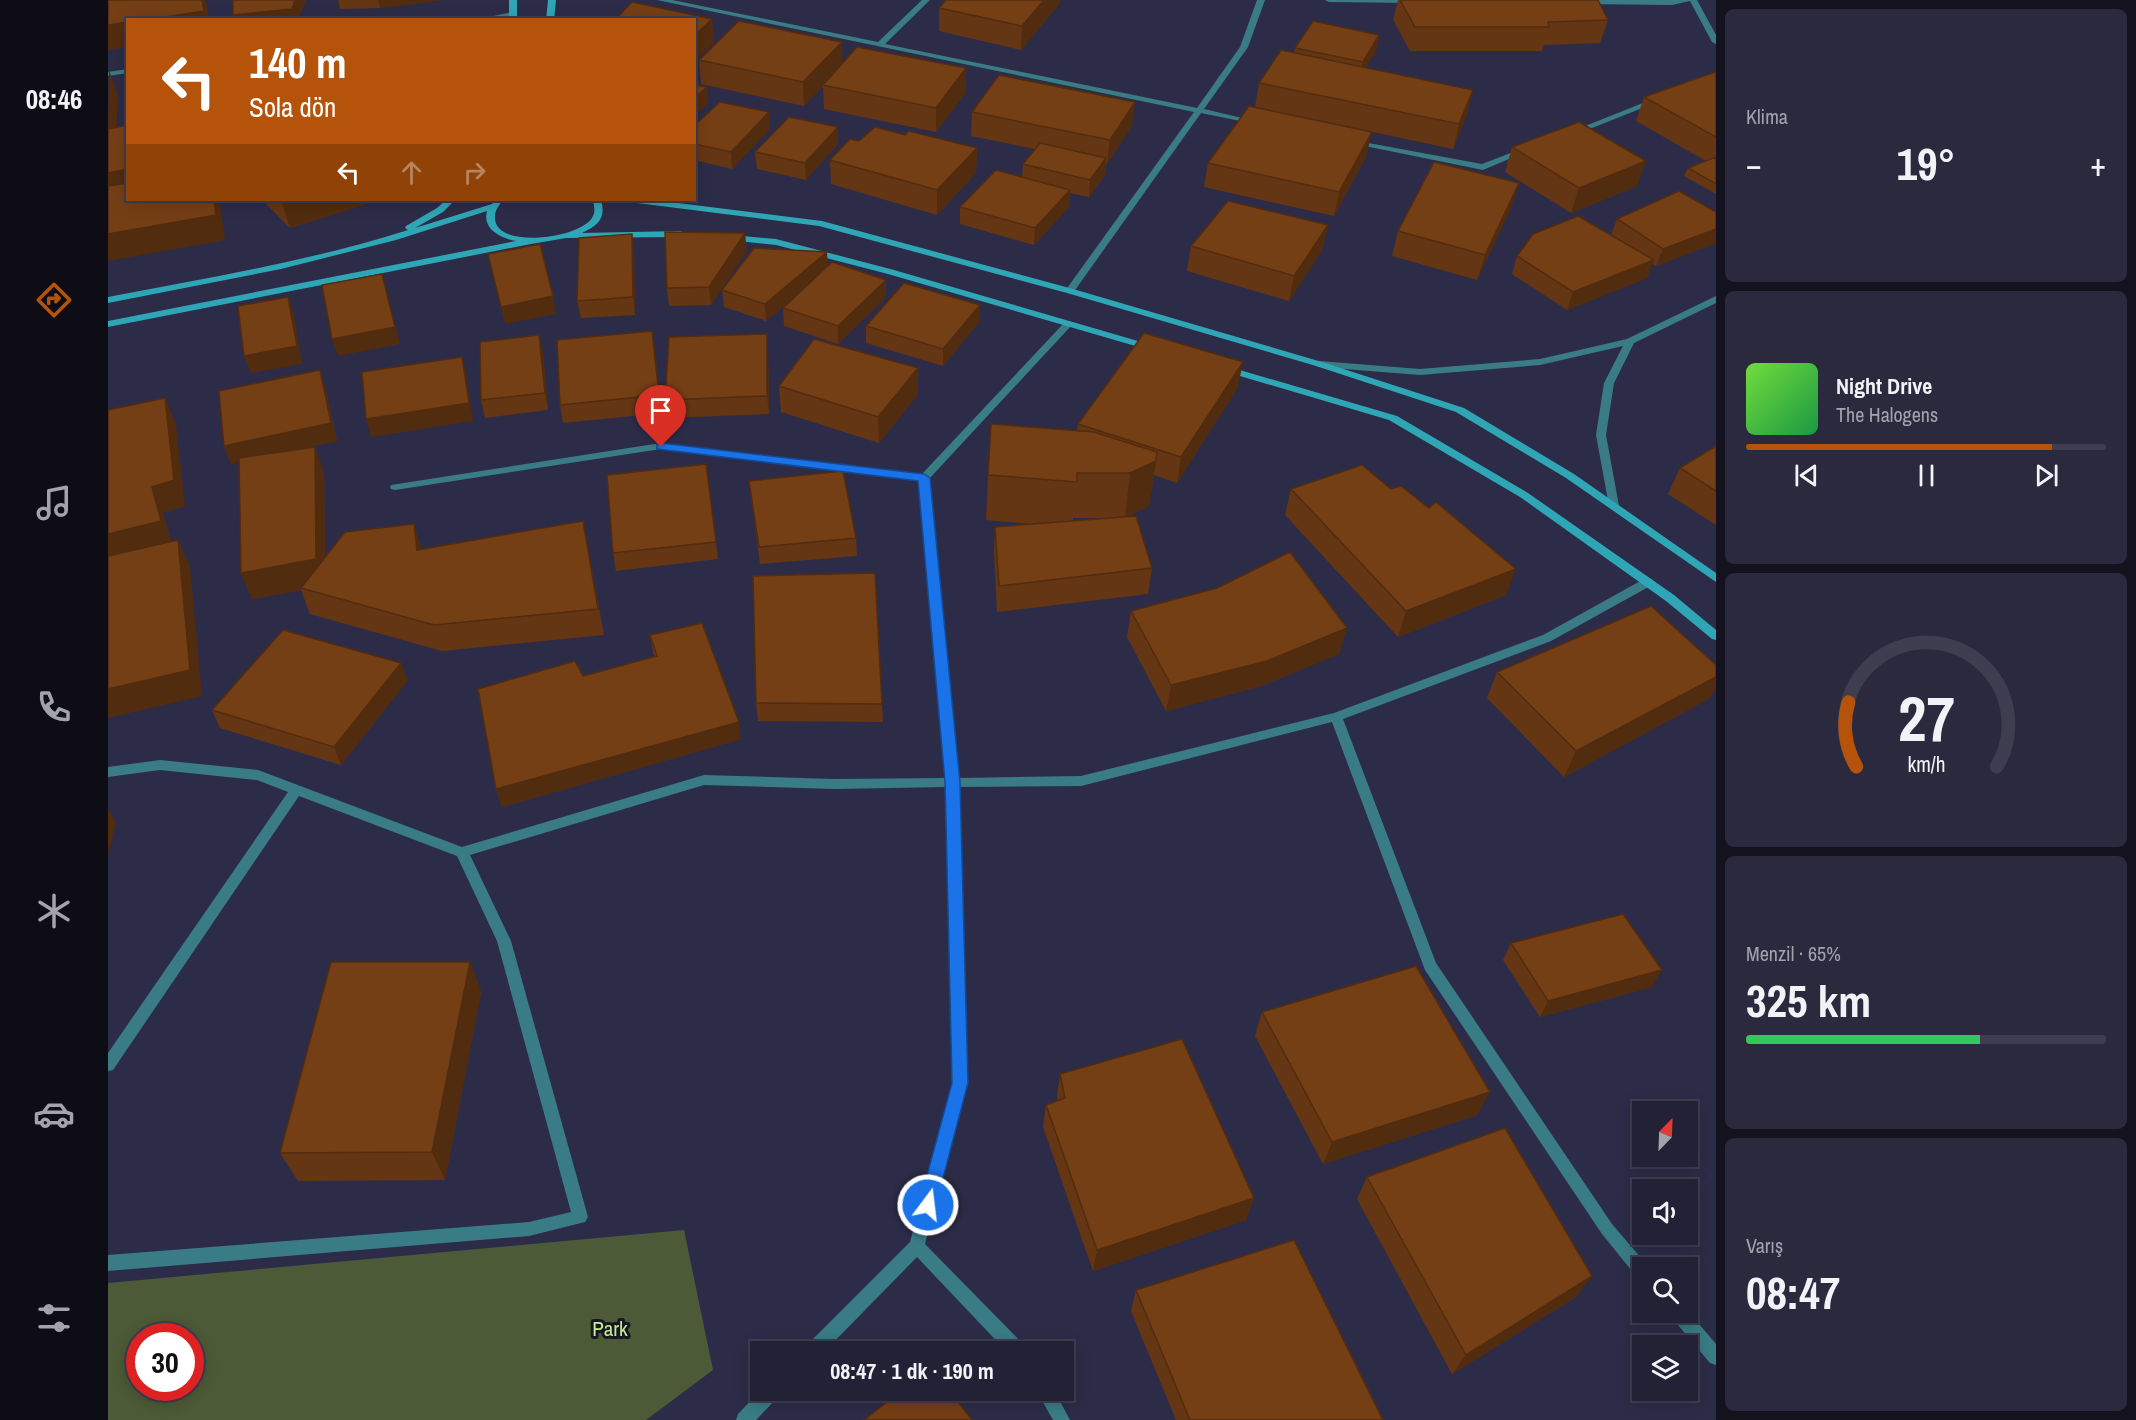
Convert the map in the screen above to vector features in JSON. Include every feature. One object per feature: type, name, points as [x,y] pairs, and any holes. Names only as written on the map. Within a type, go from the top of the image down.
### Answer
[{"type":"main road","points":[[513,0],[513,17]]},
{"type":"main road","points":[[550,18],[552,0]]},
{"type":"main road","points":[[393,238],[440,210],[450,201]]},
{"type":"main road","points":[[568,236],[584,230],[594,221],[599,211],[597,201]]},
{"type":"main road","points":[[645,201],[819,223],[1070,291],[1319,364],[1460,410],[1570,476],[1716,578]]},
{"type":"main road","points":[[108,300],[281,266],[393,238],[497,202]]},
{"type":"main road","points":[[497,202],[489,216],[492,225],[501,233],[514,239],[531,241]]},
{"type":"main road","points":[[108,324],[531,241],[568,236],[671,234],[694,236]]},
{"type":"main road","points":[[718,237],[776,242],[891,272],[1158,350]]},
{"type":"main road","points":[[1214,366],[1393,418],[1524,495],[1648,582],[1716,636]]},
{"type":"street","points":[[662,0],[1266,124]]},
{"type":"street","points":[[879,45],[926,0]]},
{"type":"street","points":[[1070,291],[1244,47],[1261,0]]},
{"type":"street","points":[[1329,0],[1422,1]]},
{"type":"street","points":[[1573,2],[1672,3],[1687,0]]},
{"type":"street","points":[[1693,0],[1716,42]]},
{"type":"street","points":[[108,74],[126,71]]},
{"type":"street","points":[[1560,137],[1660,100]]},
{"type":"street","points":[[1346,140],[1483,167],[1538,146]]},
{"type":"street","points":[[1319,364],[1431,371],[1540,362],[1630,341],[1716,299]]},
{"type":"street","points":[[823,1341],[917,1246],[960,1083],[952,782],[924,478],[1068,324]]},
{"type":"street","points":[[1614,506],[1601,435],[1609,383],[1630,341]]},
{"type":"street","points":[[395,487],[661,447],[924,478]]},
{"type":"street","points":[[108,772],[160,765],[258,775],[462,852],[704,780],[834,784],[1081,781],[1336,717],[1547,638],[1648,582]]},
{"type":"street","points":[[1336,717],[1430,966],[1607,1229],[1632,1259]]},
{"type":"street","points":[[108,1065],[297,789]]},
{"type":"street","points":[[108,1263],[529,1229],[580,1217],[504,941],[462,852]]},
{"type":"street","points":[[917,1246],[1008,1341]]},
{"type":"street","points":[[1687,1323],[1716,1357]]},
{"type":"street","points":[[744,1420],[762,1401]]},
{"type":"street","points":[[1051,1401],[1062,1420]]},
{"type":"green space","name":"Park","points":[[684,1230],[713,1370],[646,1420],[108,1420],[108,1283]]},
{"type":"building","points":[[108,0],[202,0],[204,11],[159,18],[126,18],[126,22],[108,25]]},
{"type":"building","points":[[233,0],[295,0],[292,9],[233,15]]},
{"type":"building","points":[[946,0],[1044,0],[1022,26],[939,8]]},
{"type":"building","points":[[1400,0],[1598,0],[1608,20],[1548,22],[1549,27],[1415,27]]},
{"type":"building","points":[[632,2],[712,19],[696,34],[696,18],[617,18]]},
{"type":"building","points":[[739,21],[842,42],[803,82],[699,60]]},
{"type":"building","points":[[1313,21],[1379,35],[1363,62],[1295,48]]},
{"type":"building","points":[[857,47],[966,68],[936,108],[823,85]]},
{"type":"building","points":[[1281,50],[1473,90],[1459,124],[1259,83]]},
{"type":"building","points":[[1715,72],[1716,137],[1644,97]]},
{"type":"building","points":[[999,75],[1135,102],[1110,140],[972,112]]},
{"type":"building","points":[[696,85],[707,87],[696,96]]},
{"type":"building","points":[[720,102],[769,112],[731,152],[696,144],[696,124]]},
{"type":"building","points":[[1249,106],[1372,132],[1339,192],[1208,163]]},
{"type":"building","points":[[789,117],[838,127],[805,163],[755,152]]},
{"type":"building","points":[[1579,122],[1646,161],[1579,188],[1512,147]]},
{"type":"building","points":[[126,125],[126,169],[108,173],[108,129]]},
{"type":"building","points":[[875,127],[905,135],[909,131],[977,148],[937,190],[830,160],[850,139],[859,141]]},
{"type":"building","points":[[1040,143],[1106,158],[1090,180],[1023,164]]},
{"type":"building","points":[[1716,157],[1716,184],[1688,168]]},
{"type":"building","points":[[1434,162],[1519,183],[1485,255],[1398,231]]},
{"type":"building","points":[[996,170],[1070,190],[1035,228],[960,207]]},
{"type":"building","points":[[126,183],[126,201],[214,201],[216,215],[108,234],[108,186]]},
{"type":"building","points":[[1679,191],[1716,212],[1716,229],[1663,249],[1617,219]]},
{"type":"building","points":[[1228,201],[1328,225],[1294,276],[1191,246]]},
{"type":"building","points":[[1578,216],[1654,260],[1573,292],[1517,256],[1533,234]]},
{"type":"building","points":[[665,232],[745,233],[709,287],[667,288]]},
{"type":"building","points":[[632,234],[633,297],[577,301],[579,238]]},
{"type":"building","points":[[540,244],[553,296],[501,307],[488,254]]},
{"type":"building","points":[[754,248],[827,252],[765,304],[722,290]]},
{"type":"building","points":[[832,262],[886,280],[838,326],[783,308]]},
{"type":"building","points":[[382,274],[395,327],[332,339],[322,285]]},
{"type":"building","points":[[904,283],[980,305],[943,349],[866,326]]},
{"type":"building","points":[[288,297],[297,346],[244,356],[238,306]]},
{"type":"building","points":[[652,331],[659,395],[560,405],[557,340]]},
{"type":"building","points":[[1144,333],[1243,362],[1181,457],[1078,424]]},
{"type":"building","points":[[767,334],[767,396],[665,400],[669,337]]},
{"type":"building","points":[[539,335],[545,393],[481,400],[480,342]]},
{"type":"building","points":[[814,339],[918,368],[878,417],[779,386]]},
{"type":"building","points":[[462,357],[469,403],[366,419],[362,372]]},
{"type":"building","points":[[320,370],[331,423],[224,446],[219,391]]},
{"type":"building","points":[[165,398],[174,480],[152,487],[161,521],[108,534],[108,410]]},
{"type":"building","points":[[991,424],[1094,432],[1157,452],[1156,461],[1130,473],[1077,473],[1077,482],[988,475]]},
{"type":"building","points":[[1716,446],[1716,491],[1680,468]]},
{"type":"building","points":[[315,447],[316,559],[241,573],[239,458]]},
{"type":"building","points":[[706,464],[716,542],[613,553],[607,475]]},
{"type":"building","points":[[1362,465],[1391,489],[1401,486],[1429,508],[1436,502],[1516,569],[1406,611],[1291,489]]},
{"type":"building","points":[[843,471],[856,538],[759,547],[749,481]]},
{"type":"building","points":[[1136,516],[1152,568],[999,586],[995,527]]},
{"type":"building","points":[[583,521],[598,609],[434,625],[301,588],[345,532],[414,524],[417,550]]},
{"type":"building","points":[[178,540],[190,670],[108,689],[108,556]]},
{"type":"building","points":[[1290,552],[1347,628],[1267,661],[1171,685],[1131,611],[1217,588]]},
{"type":"building","points":[[875,573],[882,704],[756,703],[753,576]]},
{"type":"building","points":[[1651,606],[1716,665],[1716,677],[1576,751],[1497,672]]},
{"type":"building","points":[[702,623],[739,722],[496,789],[478,689],[575,661],[583,676],[657,656],[650,635]]},
{"type":"building","points":[[283,630],[401,663],[334,747],[212,710]]},
{"type":"building","points":[[1623,914],[1662,970],[1548,1001],[1511,943]]},
{"type":"building","points":[[331,962],[470,962],[432,1152],[280,1153]]},
{"type":"building","points":[[1416,966],[1490,1092],[1332,1142],[1262,1012]]},
{"type":"building","points":[[1182,1039],[1254,1198],[1097,1250],[1046,1105],[1065,1098],[1060,1074]]},
{"type":"building","points":[[1505,1128],[1592,1276],[1466,1355],[1367,1177]]},
{"type":"building","points":[[1294,1240],[1383,1420],[1190,1420],[1136,1290]]},
{"type":"building","points":[[888,1401],[957,1401],[972,1420],[864,1420]]},
{"type":"route","points":[[661,447],[924,478],[952,782],[960,1083],[928,1205]]}]
